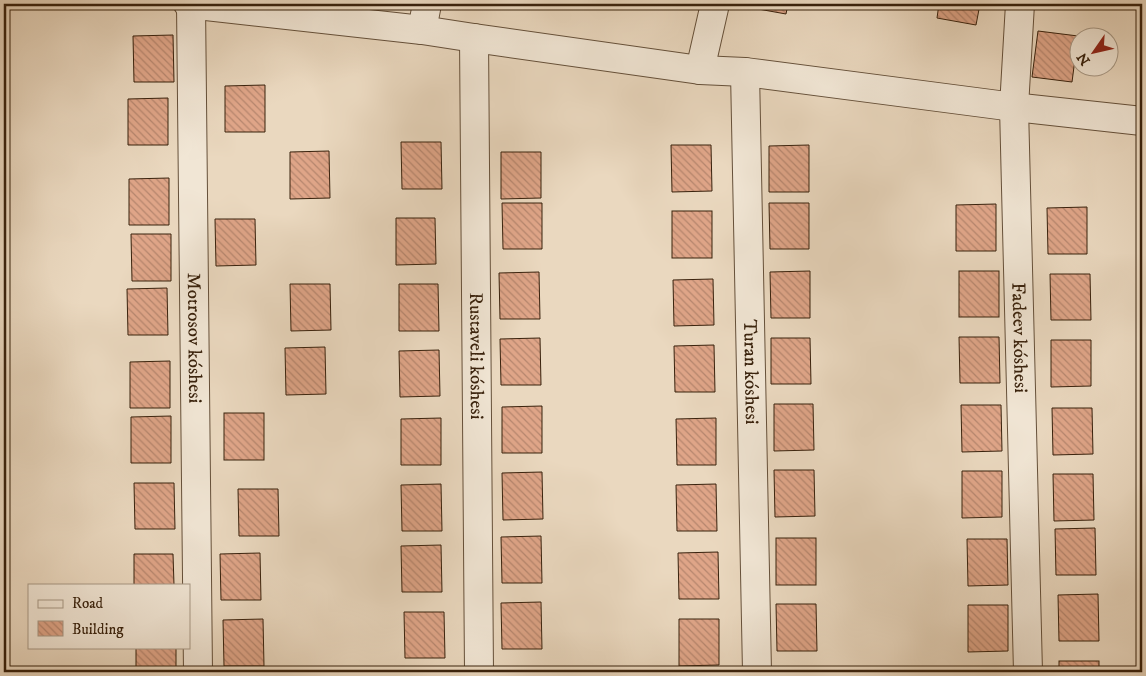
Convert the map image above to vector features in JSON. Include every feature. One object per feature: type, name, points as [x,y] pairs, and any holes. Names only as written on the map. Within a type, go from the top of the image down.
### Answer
[{"type":"street","points":[[189,4],[425,17],[474,38],[700,70],[745,72],[1014,108],[1142,122]]},
{"type":"street","name":"Motrosov kóshesi","points":[[189,4],[198,672]]},
{"type":"street","points":[[700,70],[715,4]]},
{"type":"street","name":"Fadeev kóshesi","points":[[1020,4],[1014,108],[1028,672]]},
{"type":"street","name":"Rustaveli kóshesi","points":[[474,38],[479,672]]},
{"type":"street","name":"Turan kóshesi","points":[[745,72],[758,672]]},
{"type":"building","points":[[747,4],[788,4],[786,14],[747,7]]},
{"type":"building","points":[[939,4],[980,4],[976,25],[937,18]]},
{"type":"building","points":[[1038,31],[1068,35],[1068,78],[1073,78],[1072,82],[1032,77]]},
{"type":"building","points":[[173,35],[174,82],[134,82],[133,36]]},
{"type":"building","points":[[265,85],[265,132],[225,132],[225,86]]},
{"type":"building","points":[[168,98],[168,145],[128,145],[128,99]]},
{"type":"building","points":[[401,142],[441,142],[442,189],[402,189]]},
{"type":"building","points":[[671,145],[711,145],[712,191],[672,192]]},
{"type":"building","points":[[809,145],[809,192],[769,192],[769,146]]},
{"type":"building","points":[[329,151],[330,198],[290,199],[290,152]]},
{"type":"building","points":[[501,152],[541,152],[541,198],[501,199]]},
{"type":"building","points":[[169,178],[169,225],[129,225],[129,179]]},
{"type":"building","points":[[502,203],[542,203],[542,249],[503,249]]},
{"type":"building","points":[[769,203],[809,203],[809,249],[770,249]]},
{"type":"building","points":[[996,204],[996,251],[956,251],[956,205]]},
{"type":"building","points":[[1087,207],[1087,254],[1048,254],[1047,208]]},
{"type":"building","points":[[672,211],[712,211],[712,258],[672,258]]},
{"type":"building","points":[[396,218],[435,218],[436,264],[396,265]]},
{"type":"building","points":[[215,219],[255,219],[256,265],[216,266]]},
{"type":"building","points":[[131,234],[171,234],[171,281],[132,281]]},
{"type":"building","points":[[810,271],[810,318],[771,318],[770,272]]},
{"type":"building","points":[[959,271],[999,271],[999,317],[959,317]]},
{"type":"building","points":[[539,272],[540,319],[500,319],[499,273]]},
{"type":"building","points":[[1050,274],[1090,274],[1091,320],[1051,320]]},
{"type":"building","points":[[713,279],[714,325],[674,326],[673,280]]},
{"type":"building","points":[[290,284],[330,284],[331,330],[291,331]]},
{"type":"building","points":[[399,284],[438,284],[439,331],[399,331]]},
{"type":"building","points":[[167,288],[168,335],[128,335],[127,289]]},
{"type":"building","points":[[959,337],[999,337],[1000,383],[960,383]]},
{"type":"building","points":[[540,338],[541,385],[501,385],[500,339]]},
{"type":"building","points":[[771,338],[810,338],[811,384],[771,384]]},
{"type":"building","points":[[1051,340],[1091,340],[1091,386],[1051,387]]},
{"type":"building","points":[[714,345],[715,392],[675,392],[674,346]]},
{"type":"building","points":[[325,347],[326,394],[286,395],[285,348]]},
{"type":"building","points":[[439,350],[440,396],[400,397],[399,351]]},
{"type":"building","points":[[170,361],[170,408],[130,408],[130,362]]},
{"type":"building","points":[[774,404],[813,404],[814,450],[774,451]]},
{"type":"building","points":[[961,405],[1001,405],[1002,451],[962,452]]},
{"type":"building","points":[[542,406],[542,453],[502,453],[502,407]]},
{"type":"building","points":[[1052,408],[1092,408],[1093,454],[1053,455]]},
{"type":"building","points":[[224,413],[264,413],[264,460],[224,460]]},
{"type":"building","points":[[171,416],[171,463],[131,463],[131,417]]},
{"type":"building","points":[[441,418],[441,465],[401,465],[401,419]]},
{"type":"building","points":[[716,418],[716,465],[677,465],[676,419]]},
{"type":"building","points":[[774,470],[814,470],[815,516],[775,517]]},
{"type":"building","points":[[962,471],[1002,471],[1002,517],[962,518]]},
{"type":"building","points":[[542,472],[543,519],[503,520],[502,473]]},
{"type":"building","points":[[1053,474],[1093,474],[1094,520],[1054,521]]},
{"type":"building","points":[[134,483],[174,483],[175,529],[135,529]]},
{"type":"building","points":[[441,484],[442,531],[402,531],[401,485]]},
{"type":"building","points":[[716,484],[717,531],[677,531],[676,485]]},
{"type":"building","points":[[238,489],[278,489],[279,536],[239,536]]},
{"type":"building","points":[[1095,528],[1096,575],[1056,575],[1055,529]]},
{"type":"building","points":[[541,536],[542,583],[502,583],[501,537]]},
{"type":"building","points":[[776,538],[816,538],[816,585],[776,585]]},
{"type":"building","points":[[967,539],[1007,539],[1008,585],[968,586]]},
{"type":"building","points":[[441,545],[442,592],[402,592],[401,546]]},
{"type":"building","points":[[718,552],[719,599],[679,599],[678,553]]},
{"type":"building","points":[[260,553],[261,600],[221,600],[220,554]]},
{"type":"building","points":[[134,554],[173,554],[174,584],[134,584]]},
{"type":"building","points":[[1098,594],[1099,641],[1059,641],[1058,595]]},
{"type":"building","points":[[541,602],[542,649],[502,649],[501,603]]},
{"type":"building","points":[[776,604],[816,604],[817,651],[777,651]]},
{"type":"building","points":[[968,605],[1008,605],[1008,651],[968,652]]},
{"type":"building","points":[[404,612],[444,612],[445,658],[405,658]]},
{"type":"building","points":[[263,619],[264,666],[224,666],[223,620]]},
{"type":"building","points":[[679,619],[719,619],[719,665],[679,666]]},
{"type":"building","points":[[136,648],[176,648],[176,668],[136,668]]},
{"type":"building","points":[[1059,661],[1099,661],[1099,672],[1059,672]]},
{"type":"building","points":[[543,670],[543,672],[503,672],[503,671]]}]
